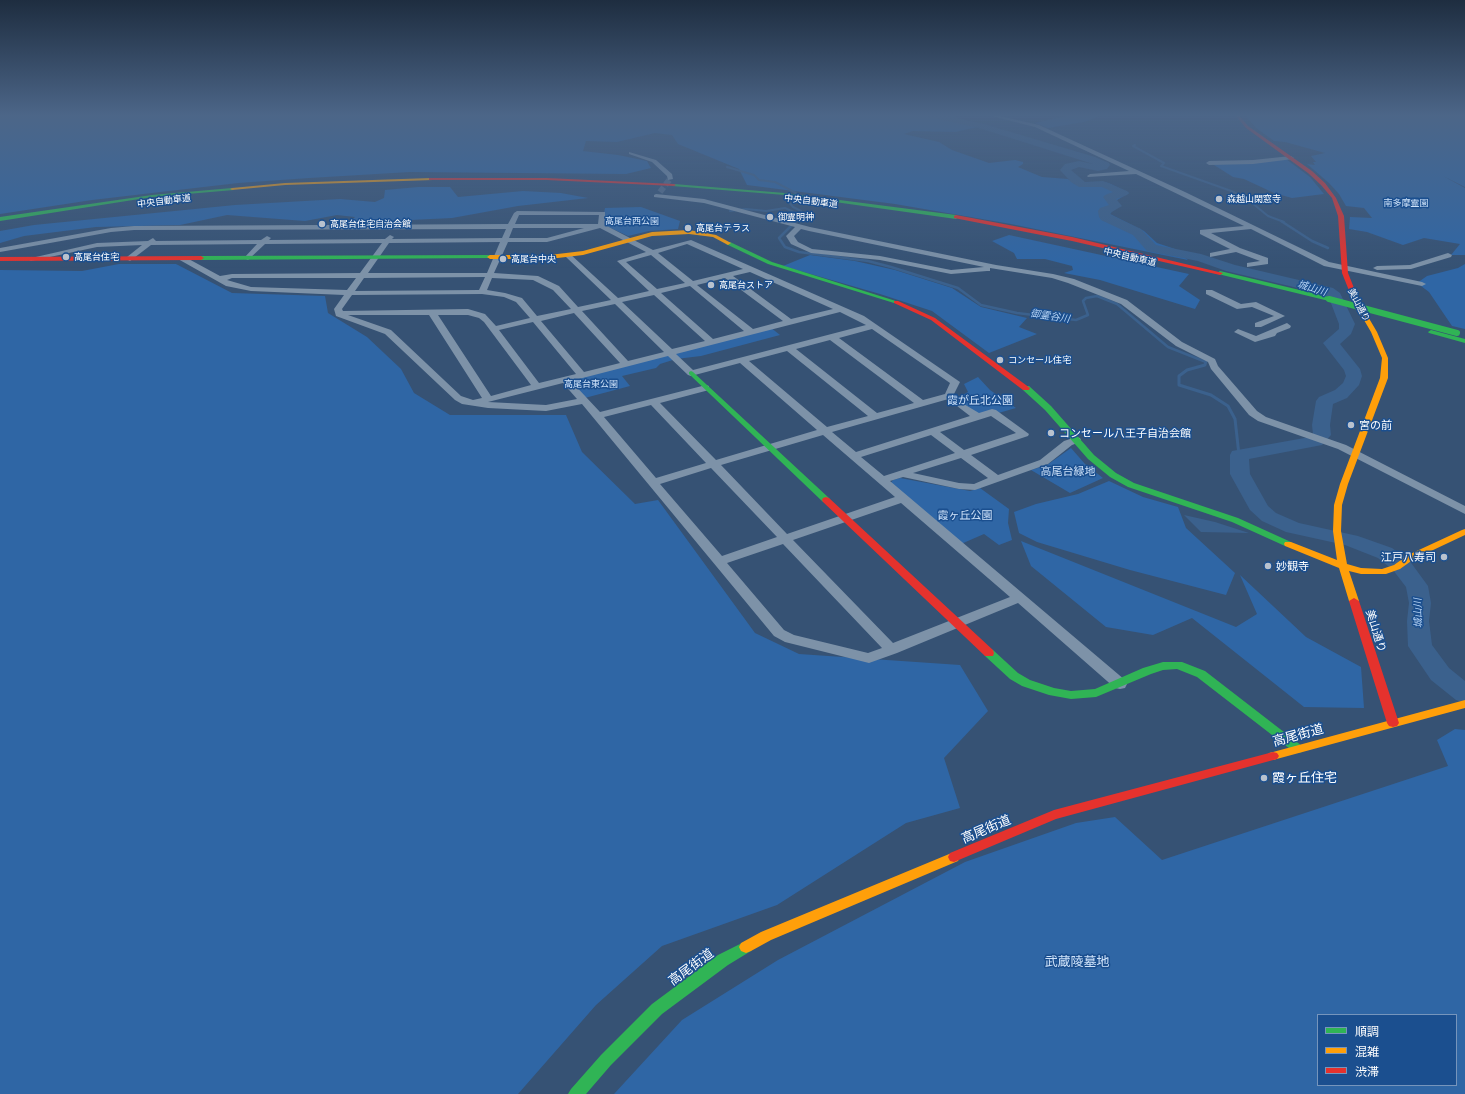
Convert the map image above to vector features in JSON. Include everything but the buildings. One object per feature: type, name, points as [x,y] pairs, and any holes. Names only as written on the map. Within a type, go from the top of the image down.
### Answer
[{"type":"main road","name":"美山通り","points":[[1301,166],[1323,184],[1336,203],[1340,216],[1344,267],[1349,285],[1383,351],[1386,365],[1384,378],[1344,484],[1338,505],[1336,531],[1343,566],[1393,723]]},
{"type":"main road","name":"中央自動車道","points":[[0,219],[104,203],[199,191],[277,184],[487,178],[596,181],[693,186],[954,217],[1044,233],[1160,258],[1328,302],[1461,334]]},
{"type":"main road","name":"中央自動車道","points":[[0,224],[109,207],[187,198],[291,189],[383,185],[473,183],[569,184],[674,188],[784,196]]},
{"type":"main road","points":[[0,259],[497,258],[569,256],[652,234],[676,232],[714,236],[770,263],[910,307],[933,319],[1038,398],[1104,469],[1131,485],[1235,520],[1343,566],[1361,571],[1383,572],[1397,567],[1465,532]]},
{"type":"main road","name":"中央自動車道","points":[[1328,302],[1465,341]]},
{"type":"main road","points":[[691,373],[1000,665],[1026,683],[1053,692],[1072,695],[1096,693],[1120,684],[1147,671],[1163,666],[1178,665],[1201,674],[1244,705],[1298,749]]},
{"type":"main road","name":"高尾街道","points":[[576,1094],[611,1055],[657,1009],[687,985],[723,960],[766,936],[1054,815],[1465,704]]},
{"type":"street","points":[[660,166],[670,175],[670,179]]},
{"type":"street","points":[[1124,166],[1320,261],[1422,284]]},
{"type":"street","points":[[1090,176],[1137,172]]},
{"type":"street","points":[[660,192],[656,196],[704,201],[794,226],[996,267],[1063,278],[1124,302],[1174,341],[1212,361],[1214,367],[1255,415],[1270,423],[1326,440],[1465,511]]},
{"type":"street","points":[[482,292],[517,213],[603,213],[601,226]]},
{"type":"street","points":[[31,259],[104,244],[150,242],[547,240],[601,226]]},
{"type":"street","points":[[0,250],[111,230],[168,228],[601,226],[652,252],[751,332]]},
{"type":"street","points":[[794,226],[790,236],[795,244],[811,251],[880,258],[951,272],[980,270],[996,267]]},
{"type":"street","points":[[339,314],[338,310],[396,227]]},
{"type":"street","points":[[1250,265],[1265,262],[1265,260],[1237,250],[1203,232],[1251,227]]},
{"type":"street","points":[[130,259],[168,228]]},
{"type":"street","points":[[248,258],[278,228]]},
{"type":"street","points":[[711,342],[621,261],[688,242],[841,309],[874,326],[955,382],[955,401]]},
{"type":"street","points":[[1213,255],[1237,250]]},
{"type":"street","points":[[1344,267],[1411,267],[1448,254]]},
{"type":"street","points":[[569,256],[691,373],[874,326]]},
{"type":"street","points":[[182,259],[229,284],[263,291],[350,293],[482,292],[512,297],[519,300],[582,375]]},
{"type":"street","points":[[494,329],[750,270]]},
{"type":"street","points":[[218,279],[232,276],[515,275],[542,280],[556,288],[626,364]]},
{"type":"street","points":[[727,276],[789,322]]},
{"type":"street","points":[[1209,292],[1240,307],[1253,304],[1281,316],[1258,325]]},
{"type":"street","points":[[473,403],[841,309]]},
{"type":"street","points":[[339,314],[348,312],[474,313],[487,320],[537,387]]},
{"type":"street","points":[[432,312],[488,399]]},
{"type":"street","points":[[339,314],[388,332],[458,398],[473,403],[546,408],[583,401]]},
{"type":"street","points":[[1238,332],[1255,339],[1272,334],[1273,331],[1287,326]]},
{"type":"street","points":[[832,337],[921,403]]},
{"type":"street","points":[[789,348],[875,416]]},
{"type":"street","points":[[742,360],[1120,684]]},
{"type":"street","points":[[565,380],[654,482],[779,633],[790,640],[869,658],[1019,598]]},
{"type":"street","points":[[598,416],[706,388]]},
{"type":"street","points":[[653,401],[892,650]]},
{"type":"street","points":[[654,482],[921,403],[955,401],[978,417]]},
{"type":"street","points":[[853,456],[992,412],[1024,434],[882,480]]},
{"type":"street","points":[[933,431],[996,479]]},
{"type":"street","points":[[903,473],[913,477],[967,487],[996,479],[1044,462],[1068,443],[1076,440]]},
{"type":"street","points":[[720,561],[904,498]]},
{"type":"green space","points":[[0,166],[650,166],[651,168],[626,174],[410,172],[238,183],[92,200],[0,214]]},
{"type":"green space","points":[[732,166],[1020,166],[1018,167],[1042,177],[1068,179],[1075,184],[1105,182],[1129,193],[1117,200],[1118,204],[1110,214],[1144,231],[1157,243],[1175,249],[1188,260],[1011,224],[895,204],[747,185],[739,169]]},
{"type":"green space","points":[[1216,166],[1295,166],[1310,177],[1324,194],[1292,198],[1274,193],[1244,179],[1233,177]]},
{"type":"green space","name":"南多摩霊園","points":[[1309,166],[1465,166],[1465,187],[1443,176],[1465,188],[1465,255],[1451,255],[1460,244],[1424,238],[1403,245],[1367,232],[1349,229],[1350,217],[1372,218],[1364,208],[1346,206],[1339,194]]},
{"type":"green space","points":[[418,187],[450,187],[458,197],[523,191],[561,193],[588,198],[518,206],[452,218],[410,220],[400,226],[350,222],[355,217],[337,215],[305,221],[227,215],[180,225],[96,227],[24,236],[0,243],[0,231],[34,225],[235,205],[340,199],[375,202],[384,198],[385,190]]},
{"type":"green space","name":"高尾台西公園","points":[[641,207],[680,221],[678,229],[649,231],[628,236],[602,224],[605,208]]},
{"type":"green space","points":[[1009,235],[1189,274],[1179,286],[1200,300],[1195,309],[1100,280],[1064,273],[1073,270],[1072,266],[1045,259],[1017,259],[1014,253],[992,241]]},
{"type":"green space","points":[[810,255],[855,261],[895,270],[952,288],[981,307],[1027,318],[1019,327],[1037,334],[989,353],[932,311],[880,294],[783,266]]},
{"type":"green space","points":[[119,264],[176,264],[232,293],[325,296],[328,313],[367,337],[401,369],[414,393],[450,415],[566,415],[582,452],[635,504],[658,500],[755,633],[799,654],[960,665],[988,711],[944,758],[960,808],[906,823],[777,905],[662,946],[596,1005],[518,1094],[0,1094],[0,270],[82,271]]},
{"type":"green space","points":[[1465,264],[1465,329],[1452,326],[1429,292],[1417,283],[1427,276],[1458,268]]},
{"type":"green space","name":"高尾台東公園","points":[[770,327],[780,335],[701,356],[676,359],[660,364],[656,368],[622,376],[630,386],[581,399],[565,380]]},
{"type":"green space","name":"霞が丘北公園","points":[[978,377],[990,390],[1016,408],[978,417],[953,400],[968,392],[964,384]]},
{"type":"green space","name":"高尾台緑地","points":[[1071,448],[1085,464],[1103,478],[1070,493],[1031,470],[1047,465]]},
{"type":"green space","name":"霞ヶ丘公園","points":[[900,478],[970,491],[980,488],[1009,509],[1008,523],[1012,540],[999,545],[984,534],[961,544],[890,484],[893,480]]},
{"type":"green space","points":[[1109,481],[1143,497],[1178,507],[1186,528],[1235,573],[1226,595],[1130,570],[1037,542],[1019,533],[1014,512],[1036,504],[1078,494]]},
{"type":"green space","points":[[1021,541],[1236,627],[1257,614],[1240,575],[1306,637],[1361,667],[1364,708],[1304,707],[1192,618],[1153,635],[1106,627],[1031,566]]},
{"type":"green space","name":"武蔵陵墓地","points":[[1455,729],[1465,730],[1465,1094],[614,1094],[682,1020],[778,960],[965,862],[1076,823],[1115,817],[1162,860],[1448,766],[1437,740]]},
{"type":"shaded area","points":[[1184,515],[1215,522],[1249,533],[1201,532]]},
{"type":"waterway","name":"城山川","points":[[1069,166],[1065,170],[1075,180],[1083,185],[1103,184],[1123,193],[1109,197],[1116,206],[1104,211],[1105,217],[1137,232],[1152,248],[1201,258],[1231,268],[1328,291],[1335,296],[1347,324],[1346,331],[1331,343],[1352,369],[1354,376],[1351,385],[1341,394],[1325,401],[1321,425],[1322,435],[1316,441],[1270,451],[1239,455],[1240,474],[1260,510],[1269,517],[1293,528],[1351,540],[1385,553],[1401,565],[1417,586],[1420,603],[1418,621],[1420,646],[1440,674],[1465,694]]},
{"type":"waterway","name":"城山川","points":[[1089,166],[1098,168],[1104,166]]},
{"type":"waterway","points":[[1161,166],[1234,192],[1251,202],[1268,216],[1284,222]]},
{"type":"waterway","name":"御霊谷川","points":[[727,167],[754,175],[759,180],[775,182],[796,193],[788,201],[793,207],[801,211],[803,217],[795,222]]},
{"type":"waterway","name":"御霊谷川","points":[[730,211],[746,209],[766,211],[785,208],[802,216]]},
{"type":"waterway","points":[[1281,221],[1312,241],[1328,248]]},
{"type":"waterway","name":"御霊谷川","points":[[795,222],[779,238],[785,247],[799,252],[868,261],[891,267],[958,288],[981,305],[1017,313],[1076,320],[1088,315],[1083,301],[1086,298],[1097,296],[1117,304],[1168,347],[1206,362]]},
{"type":"waterway","name":"御霊谷川","points":[[1206,362],[1205,365],[1187,370],[1179,376],[1179,385],[1211,395],[1228,406],[1235,419],[1239,455]]},
{"type":"tunnel","points":[[660,192],[670,179]]},
{"type":"traffic: fast","points":[[674,185],[785,194],[956,217]]},
{"type":"traffic: fast","points":[[0,219],[152,196],[232,189]]},
{"type":"traffic: fast","points":[[728,243],[770,263],[896,302]]},
{"type":"traffic: fast","points":[[201,258],[490,257]]},
{"type":"traffic: fast","points":[[1220,273],[1329,299]]},
{"type":"traffic: fast","points":[[1329,299],[1457,333]]},
{"type":"traffic: fast","points":[[1431,332],[1465,341]]},
{"type":"traffic: fast","points":[[691,373],[826,500]]},
{"type":"traffic: fast","points":[[1026,388],[1048,408],[1091,457],[1113,475],[1131,485],[1235,520],[1288,544]]},
{"type":"traffic: fast","points":[[989,653],[1014,676],[1026,683],[1053,692],[1071,695],[1096,693],[1147,671],[1163,666],[1178,665],[1201,674],[1298,749]]},
{"type":"traffic: fast","points":[[576,1094],[606,1060],[657,1009],[723,960],[746,947]]},
{"type":"traffic: slow","points":[[232,189],[285,184],[431,179]]},
{"type":"traffic: slow","points":[[490,257],[549,257],[583,253],[652,234],[689,232],[714,236],[728,243]]},
{"type":"traffic: slow","points":[[1354,601],[1343,566],[1337,531],[1338,505],[1344,484],[1384,378],[1385,358],[1374,332],[1357,303]]},
{"type":"traffic: slow","points":[[1288,544],[1343,566],[1361,571],[1383,572],[1397,567],[1411,557],[1465,532]]},
{"type":"traffic: slow","points":[[1273,756],[1465,704]]},
{"type":"traffic: slow","points":[[746,947],[766,936],[954,857]]},
{"type":"traffic: jam","points":[[1302,166],[1323,184],[1334,198],[1341,216],[1345,273],[1357,303]]},
{"type":"traffic: jam","points":[[431,179],[547,179],[674,185]]},
{"type":"traffic: jam","points":[[956,217],[1072,239],[1220,273]]},
{"type":"traffic: jam","points":[[0,259],[201,258]]},
{"type":"traffic: jam","points":[[896,302],[933,319],[1026,388]]},
{"type":"traffic: jam","points":[[826,500],[989,653]]},
{"type":"traffic: jam","points":[[1354,601],[1393,723]]},
{"type":"traffic: jam","points":[[954,857],[1054,815],[1273,756]]},
{"type":"place","name":"森越山閑窓寺","points":[[1219,199]]},
{"type":"place","name":"御霊明神","points":[[770,217]]},
{"type":"place","name":"高尾台住宅自治会館","points":[[322,224]]},
{"type":"place","name":"高尾台テラス","points":[[688,228]]},
{"type":"place","name":"高尾台住宅","points":[[66,257]]},
{"type":"place","name":"高尾台中央","points":[[503,259]]},
{"type":"place","name":"高尾台ストア","points":[[711,285]]},
{"type":"place","name":"コンセール住宅","points":[[1000,360]]},
{"type":"place","name":"宮の前","points":[[1351,425]]},
{"type":"place","name":"コンセール八王子自治会館","points":[[1051,433]]},
{"type":"place","name":"江戸八寿司","points":[[1444,557]]},
{"type":"place","name":"妙観寺","points":[[1268,566]]},
{"type":"place","name":"霞ヶ丘住宅","points":[[1264,778]]}]
